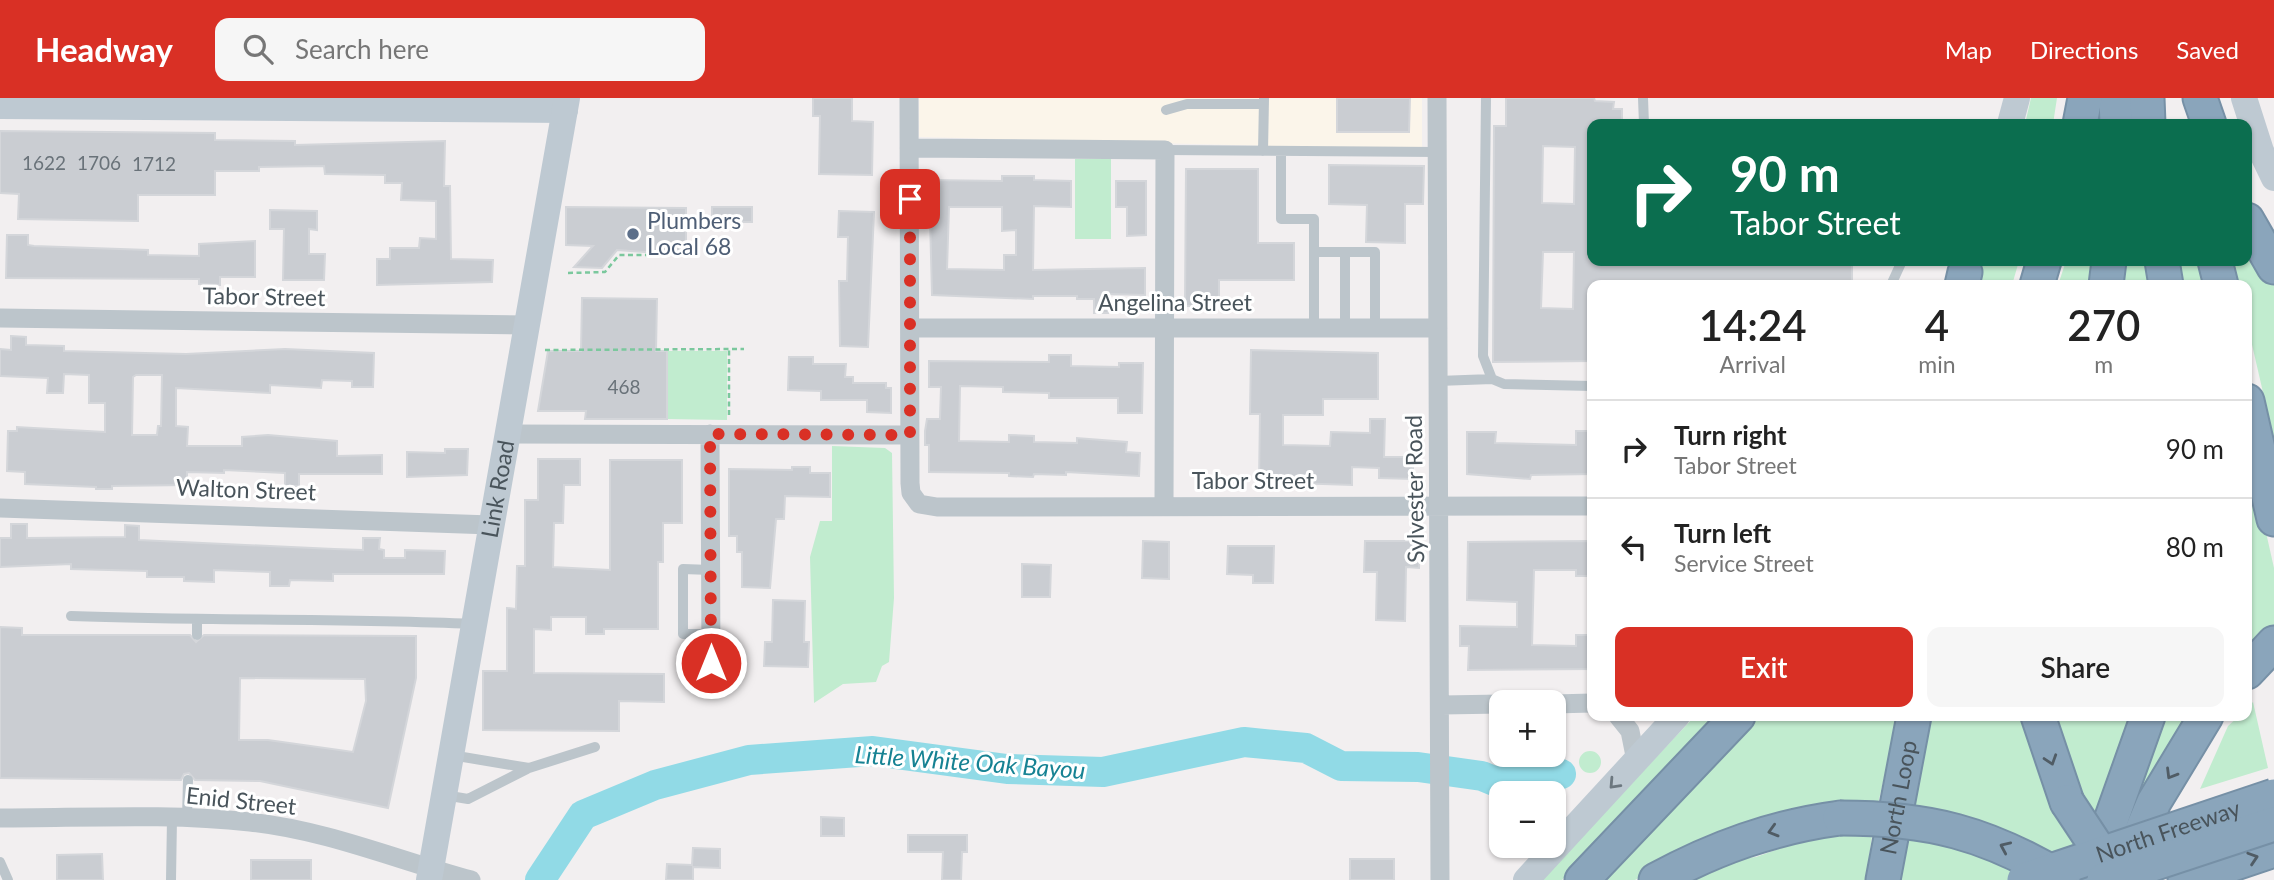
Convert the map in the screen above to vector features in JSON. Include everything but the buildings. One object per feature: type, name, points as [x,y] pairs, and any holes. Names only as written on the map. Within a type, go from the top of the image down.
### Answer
[{"type":"highway","points":[[2081,119],[2084,98]]},
{"type":"highway","points":[[2116,98],[2116,119]]},
{"type":"highway","points":[[2147,98],[2148,119]]},
{"type":"highway","points":[[2186,98],[2188,119]]},
{"type":"highway","points":[[2200,98],[2208,119]]},
{"type":"highway","points":[[2252,229],[2274,267]]},
{"type":"highway","points":[[2252,423],[2274,519]]},
{"type":"highway","points":[[2252,667],[2274,643]]},
{"type":"highway","points":[[1582,880],[1733,721]]},
{"type":"highway","name":"North Loop","points":[[1882,880],[1913,721]]},
{"type":"highway","points":[[2041,721],[2067,802],[2090,841],[2121,880],[2154,802],[2203,721]]},
{"type":"highway","points":[[2084,880],[2105,838],[2146,721]]},
{"type":"highway","name":"North Freeway","points":[[2024,880],[2274,796]]},
{"type":"highway","points":[[1656,880],[1740,840],[1783,827],[1840,818],[1922,822],[1960,830],[2021,854],[2065,880]]},
{"type":"highway","name":"North Freeway","points":[[2104,880],[2274,824]]},
{"type":"highway","points":[[2185,880],[2274,850]]},
{"type":"street","points":[[508,434],[910,435],[909,98]]},
{"type":"street","name":"Sylvester Road","points":[[1437,98],[1442,705],[1440,880]]},
{"type":"street","points":[[2011,119],[2017,98]]},
{"type":"street","points":[[2244,98],[2251,119]]},
{"type":"street","points":[[0,106],[222,103],[566,104]]},
{"type":"street","name":"Link Road","points":[[430,874],[566,104]]},
{"type":"street","points":[[2252,123],[2274,178]]},
{"type":"street","points":[[909,148],[1165,150],[1164,506]]},
{"type":"street","name":"Tabor Street","points":[[0,318],[526,326]]},
{"type":"street","name":"Angelina Street","points":[[911,328],[1438,328]]},
{"type":"street","points":[[710,434],[711,663]]},
{"type":"street","name":"Tabor Street","points":[[910,435],[911,493],[915,500],[937,507],[1587,506]]},
{"type":"street","name":"Walton Street","points":[[0,508],[117,509],[491,525]]},
{"type":"street","points":[[1442,705],[1489,704]]},
{"type":"street","points":[[1566,704],[1587,704]]},
{"type":"street","points":[[1622,721],[1630,732],[1636,761]]},
{"type":"street","points":[[1526,880],[1672,721]]},
{"type":"street","name":"Enid Street","points":[[0,817],[180,818],[251,822],[351,843],[430,874],[471,880]]},
{"type":"lane","points":[[1486,98],[1483,356],[1492,379]]},
{"type":"lane","points":[[1643,98],[1644,119]]},
{"type":"lane","points":[[1166,110],[1187,104],[1264,101],[1262,151]]},
{"type":"lane","points":[[1165,150],[1437,152]]},
{"type":"lane","points":[[1281,151],[1281,219],[1314,219],[1314,328]]},
{"type":"lane","points":[[1314,252],[1375,252],[1375,328]]},
{"type":"lane","points":[[1345,252],[1345,328]]},
{"type":"lane","points":[[1438,381],[1492,379],[1504,384],[1587,386]]},
{"type":"lane","points":[[710,570],[683,569],[682,634],[711,635]]},
{"type":"lane","points":[[71,616],[197,620],[386,620],[474,624]]},
{"type":"lane","points":[[197,620],[197,635]]},
{"type":"lane","points":[[444,794],[468,799],[529,768],[595,747]]},
{"type":"lane","points":[[450,755],[529,768]]},
{"type":"lane","points":[[171,880],[188,780]]},
{"type":"lane","points":[[0,862],[8,880]]},
{"type":"path","points":[[568,273],[587,270],[605,272],[619,255],[654,255]]},
{"type":"path","points":[[729,349],[729,419]]},
{"type":"path","points":[[538,350],[744,349]]},
{"type":"shaded area","points":[[919,98],[1422,98],[1422,150],[919,137]]},
{"type":"green space","points":[[2031,98],[2057,98],[2054,119],[2026,119]]},
{"type":"green space","points":[[1075,159],[1111,159],[1111,239],[1075,239]]},
{"type":"green space","points":[[2252,246],[2274,283],[2274,440],[2252,345],[2252,280],[2236,280],[2231,266],[2252,266]]},
{"type":"green space","points":[[1982,266],[2018,266],[2013,280],[1978,280]]},
{"type":"green space","points":[[2064,266],[2097,266],[2096,280],[2060,280]]},
{"type":"green space","points":[[2124,266],[2151,266],[2154,280],[2123,280]]},
{"type":"green space","points":[[2178,266],[2205,266],[2209,280],[2181,280]]},
{"type":"green space","points":[[667,351],[727,351],[727,420],[667,419]]},
{"type":"green space","points":[[832,446],[885,448],[892,453],[894,598],[889,662],[882,666],[876,682],[843,684],[814,703],[810,557],[820,521],[832,521]]},
{"type":"green space","points":[[2252,470],[2274,568],[2274,626],[2252,645]]},
{"type":"green space","points":[[2252,703],[2268,768],[2200,789],[2228,726],[2234,721],[2252,721]]},
{"type":"green space","points":[[1690,721],[1712,721],[1562,880],[1540,880],[1561,858],[1566,858],[1566,852]]},
{"type":"green space","points":[[1753,721],[1897,721],[1878,804],[1694,848],[1635,880],[1608,880],[1605,876]]},
{"type":"green space","points":[[1926,721],[2025,721],[2075,841],[2065,880],[1895,880]]},
{"type":"green space","points":[[2052,721],[2137,721],[2092,823]]},
{"type":"green space","points":[[2164,721],[2187,721],[2135,821],[2120,826]]},
{"type":"green space","points":[[1590,751],[1598,754],[1601,762],[1598,770],[1590,773],[1582,770],[1579,762],[1582,754]]},
{"type":"green space","points":[[1873,828],[1866,880],[1695,880],[1737,859],[1756,857],[1836,829]]},
{"type":"waterway","name":"Little White Oak Bayou","points":[[540,880],[583,815],[655,785],[749,760],[873,751],[1007,769],[1103,772],[1244,742],[1306,748],[1341,766],[1418,767],[1482,776],[1494,781],[1561,774]]},
{"type":"place","name":"Plumbers Local 68","points":[[633,234]]},
{"type":"route","points":[[711,663],[710,434],[910,435],[910,199]]}]
